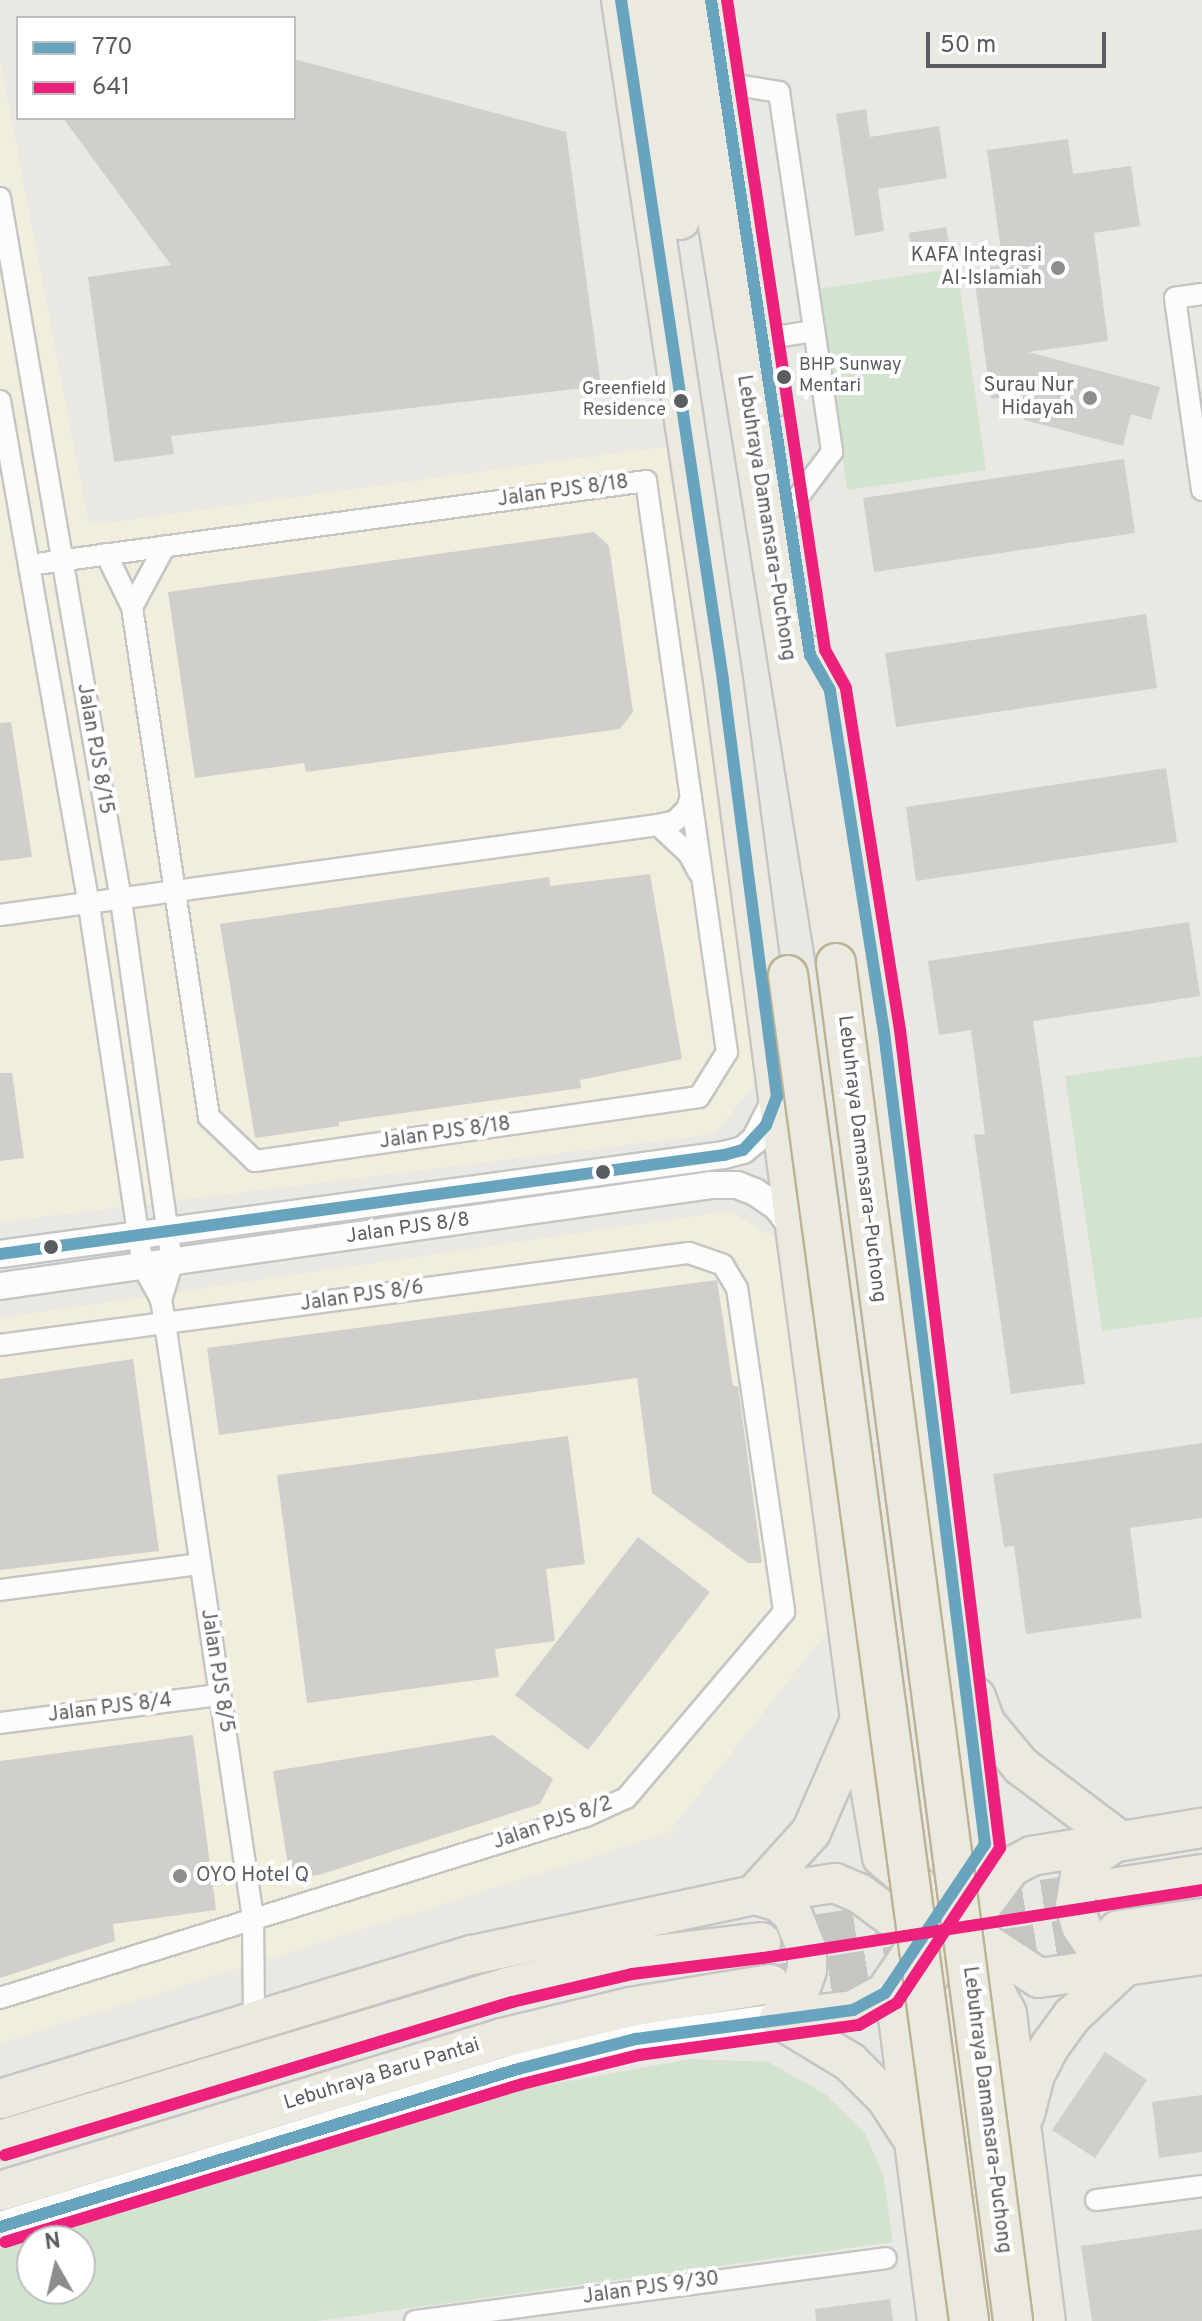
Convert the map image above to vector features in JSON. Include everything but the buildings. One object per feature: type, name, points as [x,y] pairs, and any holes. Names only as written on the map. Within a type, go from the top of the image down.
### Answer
[{"type":"highway","name":"Lebuhraya Damansara–Puchong","points":[[682,0],[836,963],[1013,2321]]},
{"type":"highway","points":[[711,0],[810,655],[810,794]]},
{"type":"highway","name":"Lebuhraya Damansara–Puchong","points":[[631,5],[674,172],[788,975],[969,2321]]},
{"type":"highway","points":[[631,5],[865,1757],[882,1857],[997,1995],[1007,2014],[1046,2321]]},
{"type":"highway","points":[[810,655],[830,690],[882,1016],[937,1463],[966,1666],[985,1844],[943,1933],[898,2017],[937,2321]]},
{"type":"highway","points":[[966,1666],[986,1724],[1003,1746],[1044,1786],[1118,1839]]},
{"type":"highway","points":[[754,1895],[811,1832],[860,1718]]},
{"type":"highway","points":[[865,1757],[885,1785],[917,1796],[952,1784],[973,1749]]},
{"type":"highway","points":[[943,1933],[1011,1867],[1032,1856],[1118,1839],[1202,1828]]},
{"type":"highway","points":[[1118,1839],[1094,1857],[1080,1875],[1075,1905],[1081,1926],[1093,1944],[1202,1955]]},
{"type":"highway","points":[[1112,1888],[1202,1874]]},
{"type":"highway","points":[[0,2099],[472,1955],[754,1895],[835,1883],[1039,1978],[1202,1918]]},
{"type":"highway","points":[[754,1895],[777,1901],[792,1913],[807,1950],[807,1970],[800,1990],[774,2002],[850,2062],[886,2098],[914,2141]]},
{"type":"highway","name":"Lebuhraya Baru Pantai","points":[[0,2191],[502,2038],[630,2007],[774,2002],[853,2010],[885,1993],[943,1933]]},
{"type":"highway","points":[[0,2140],[508,1987],[629,1958],[761,1942]]},
{"type":"highway","points":[[1022,2126],[1035,2075],[1050,2046],[1121,1948]]},
{"type":"highway","points":[[906,2081],[916,2052],[925,2040],[938,2031],[954,2026],[987,2033],[1014,2062]]},
{"type":"main road","points":[[0,2227],[518,2069],[774,2002]]},
{"type":"street","points":[[724,83],[779,92],[832,452],[789,509]]},
{"type":"street","name":"Jalan PJS 8/15","points":[[0,198],[121,900],[172,1264],[161,1300]]},
{"type":"street","points":[[1202,294],[1175,298],[1202,489]]},
{"type":"street","points":[[763,339],[814,331]]},
{"type":"street","name":"Jalan PJS 8/15","points":[[0,401],[6,470],[29,565],[89,905],[143,1267],[161,1300],[165,1323]]},
{"type":"street","name":"Jalan PJS 8/18","points":[[29,565],[61,560],[646,481],[727,1052],[699,1097],[255,1161],[209,1117],[132,607],[106,554]]},
{"type":"street","points":[[132,607],[165,546]]},
{"type":"street","points":[[0,915],[658,825],[675,821],[687,809],[691,797]]},
{"type":"street","name":"Jalan PJS 8/18","points":[[658,825],[689,854],[703,882]]},
{"type":"street","name":"Jalan PJS 8/8","points":[[0,1254],[724,1155],[743,1150],[755,1140],[777,1097]]},
{"type":"street","name":"Jalan PJS 8/8","points":[[0,1286],[172,1264],[711,1185],[737,1185],[755,1192],[777,1207],[797,1233]]},
{"type":"street","name":"Jalan PJS 8/6","points":[[0,1345],[689,1253],[723,1265]]},
{"type":"street","name":"Jalan PJS 8/2","points":[[0,1998],[586,1816],[626,1798],[784,1612],[737,1288],[723,1265]]},
{"type":"street","name":"Jalan PJS 8/5","points":[[165,1323],[253,1918],[254,2020]]},
{"type":"street","points":[[0,1590],[200,1564]]},
{"type":"street","name":"Jalan PJS 8/4","points":[[0,1723],[220,1695]]},
{"type":"street","points":[[1096,2200],[1202,2186]]},
{"type":"street","name":"Jalan PJS 9/30","points":[[415,2321],[886,2258]]},
{"type":"shaded area","points":[[0,59],[88,520],[98,524],[670,446],[763,1075],[714,1134],[0,1222]]},
{"type":"shaded area","points":[[730,1211],[782,1243],[835,1622],[668,1833],[0,2043],[0,1318]]},
{"type":"green space","points":[[957,268],[986,470],[847,490],[818,289]]},
{"type":"green space","points":[[1202,1056],[1202,1317],[1102,1331],[1065,1076]]},
{"type":"green space","points":[[691,2059],[768,2062],[825,2094],[865,2133],[883,2174],[893,2242],[317,2321],[0,2321],[0,2249],[16,2244],[16,2305],[96,2305],[96,2225],[79,2225],[524,2089]]},
{"type":"tunnel","points":[[761,1942],[1106,1889]]},
{"type":"tunnel","points":[[773,1984],[1116,1931]]},
{"type":"transit line","name":"770","points":[[0,1254],[724,1155],[743,1150],[766,1125],[777,1097],[723,680],[621,0]]},
{"type":"transit line","name":"770","points":[[0,2227],[518,2069],[636,2039],[853,2010],[885,1993],[985,1844],[884,1032],[830,690],[810,655],[711,0]]},
{"type":"transit line","name":"641","points":[[5,2242],[522,2084],[639,2055],[859,2025],[897,2003],[1000,1848],[900,1030],[846,688],[825,650],[727,0]]},
{"type":"transit line","name":"641","points":[[5,2155],[512,2002],[632,1974],[763,1958],[1202,1890]]},
{"type":"place","name":"KAFA Integrasi Al-Islamiah","points":[[1058,268]]},
{"type":"place","name":"BHP Sunway Mentari","points":[[784,377]]},
{"type":"place","name":"Surau Nur Hidayah","points":[[1090,398]]},
{"type":"place","name":"Greenfield Residence","points":[[681,401]]},
{"type":"place","name":"OYO Hotel Q","points":[[180,1876]]}]
